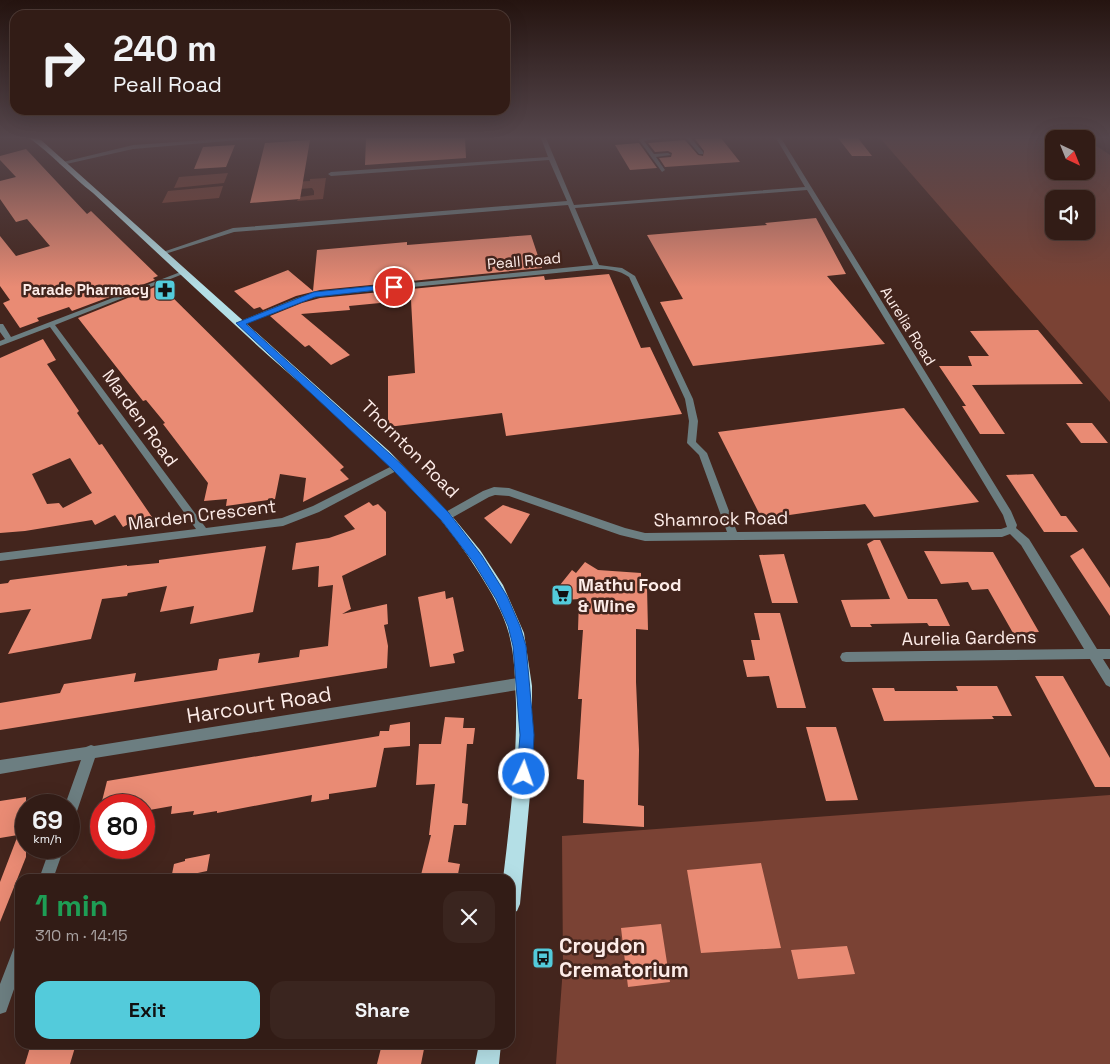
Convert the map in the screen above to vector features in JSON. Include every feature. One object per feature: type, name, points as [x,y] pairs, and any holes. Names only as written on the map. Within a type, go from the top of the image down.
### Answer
[{"type":"highway","name":"Thornton Road","points":[[92,188],[397,467],[445,516],[478,560],[501,596],[514,626],[520,652],[527,735],[513,874]]},
{"type":"highway","points":[[487,1064],[489,1049]]},
{"type":"street","points":[[563,188],[597,268]]},
{"type":"street","points":[[163,253],[233,230],[808,188]]},
{"type":"street","name":"Aurelia Road","points":[[808,188],[1008,514],[1012,526],[1011,529]]},
{"type":"street","name":"Peall Road","points":[[240,323],[299,299],[320,294],[597,268],[620,268],[632,276],[689,399],[694,416],[694,430],[690,443],[703,453],[733,536]]},
{"type":"street","points":[[0,344],[185,272]]},
{"type":"street","name":"Marden Road","points":[[51,324],[203,531]]},
{"type":"street","points":[[0,326],[9,340]]},
{"type":"street","name":"Marden Crescent","points":[[0,557],[274,523],[292,519],[397,467]]},
{"type":"street","name":"Shamrock Road","points":[[445,516],[486,494],[501,491],[525,496],[636,536],[1002,533],[1011,529]]},
{"type":"street","points":[[1011,529],[1025,542],[1110,681]]},
{"type":"street","name":"Aurelia Gardens","points":[[846,657],[1110,654]]},
{"type":"street","name":"Harcourt Road","points":[[0,767],[524,683]]},
{"type":"street","points":[[76,794],[91,751]]},
{"type":"street","points":[[48,874],[53,859]]},
{"type":"street","points":[[0,1006],[15,964]]},
{"type":"shaded area","points":[[222,188],[219,198],[162,203],[168,191]]},
{"type":"shaded area","points":[[289,188],[325,188],[323,199],[297,201],[300,197],[314,195],[312,188],[288,190]]},
{"type":"shaded area","points":[[923,188],[1110,188],[1110,402]]},
{"type":"shaded area","points":[[1110,795],[1110,1064],[556,1064],[563,967],[562,836]]},
{"type":"building","points":[[0,188],[62,188],[87,214],[91,211],[158,276],[153,278],[155,280],[72,311],[69,307],[37,318],[39,321],[20,328],[3,303],[10,300],[0,286],[0,236],[16,256],[50,246],[27,219],[16,222],[0,199]]},
{"type":"building","points":[[254,188],[302,188],[300,199],[250,203]]},
{"type":"building","points":[[816,218],[846,274],[827,276],[885,344],[693,366],[660,302],[683,299],[647,235],[767,225],[765,223]]},
{"type":"building","points":[[531,235],[542,268],[320,290],[296,296],[263,310],[260,307],[254,309],[234,291],[288,270],[313,291],[317,250],[407,242],[407,245]]},
{"type":"building","points":[[609,274],[641,348],[650,347],[682,414],[506,436],[502,413],[388,427],[388,376],[415,373],[411,300],[349,306],[350,310],[301,314],[350,355],[331,365],[309,345],[305,347],[270,316],[320,298],[544,276],[545,280]]},
{"type":"building","points":[[160,285],[344,467],[340,470],[349,479],[303,502],[306,478],[280,474],[275,499],[226,506],[227,499],[204,501],[208,483],[163,424],[165,423],[146,400],[143,401],[78,318]]},
{"type":"building","points":[[1038,330],[1083,384],[972,385],[1005,434],[980,434],[962,406],[966,406],[939,366],[972,366],[968,356],[989,356],[970,331]]},
{"type":"building","points":[[43,339],[56,360],[47,364],[79,411],[77,413],[99,445],[102,444],[152,517],[136,525],[134,521],[123,527],[115,515],[95,525],[92,520],[25,531],[0,533],[0,358]],"holes":[[[70,458],[92,493],[63,508],[59,503],[47,504],[32,474]]]},
{"type":"building","points":[[904,408],[979,502],[874,517],[865,504],[762,519],[718,432]]},
{"type":"building","points":[[1066,423],[1092,423],[1108,443],[1081,443]]},
{"type":"building","points":[[1033,474],[1061,516],[1066,516],[1078,532],[1044,532],[1006,475]]},
{"type":"building","points":[[369,502],[373,506],[378,504],[386,512],[386,555],[342,576],[351,609],[342,614],[387,604],[388,624],[384,625],[388,646],[387,668],[0,730],[0,703],[60,693],[64,684],[136,673],[134,682],[217,670],[219,659],[260,653],[258,663],[299,657],[300,650],[328,646],[333,585],[318,587],[319,566],[292,570],[296,543],[329,538],[355,529],[344,516]]},
{"type":"building","points":[[503,505],[530,514],[511,544],[484,518]]},
{"type":"building","points":[[874,540],[880,540],[908,599],[937,599],[950,626],[929,626],[927,623],[870,624],[872,627],[851,627],[841,600],[890,599],[867,544]]},
{"type":"building","points":[[266,546],[253,612],[190,624],[194,606],[160,612],[167,586],[128,593],[127,596],[102,599],[91,639],[8,654],[31,609],[0,613],[0,584],[8,583],[10,580],[127,565],[159,563],[159,560]]},
{"type":"building","points":[[1083,548],[1110,588],[1110,616],[1070,556]]},
{"type":"building","points":[[924,551],[993,552],[1039,632],[1013,633],[988,589],[972,590],[968,582],[941,584]]},
{"type":"building","points":[[784,554],[798,603],[772,603],[759,555]]},
{"type":"building","points":[[585,562],[598,570],[641,573],[641,586],[647,587],[648,630],[636,629],[639,750],[638,805],[644,806],[644,827],[583,823],[584,780],[577,779],[582,699],[578,699],[583,630],[578,630],[579,599],[565,600],[556,590],[572,570],[576,573]]},
{"type":"building","points":[[445,591],[446,599],[453,597],[464,651],[453,654],[455,663],[430,667],[418,597]]},
{"type":"building","points":[[754,613],[780,613],[806,708],[777,708],[769,676],[747,677],[743,660],[755,660],[751,640],[760,640]]},
{"type":"building","points":[[1035,676],[1063,676],[1110,758],[1110,787],[1095,787]]},
{"type":"building","points":[[956,686],[997,686],[1012,716],[992,716],[994,719],[884,721],[872,688],[894,688],[895,691],[958,691]]},
{"type":"building","points":[[445,717],[464,718],[463,728],[475,728],[473,744],[467,744],[462,803],[468,804],[466,825],[454,825],[448,862],[460,864],[458,874],[421,874],[431,835],[429,835],[435,784],[416,785],[419,744],[441,744]]},
{"type":"building","points":[[410,722],[410,746],[384,748],[376,787],[329,794],[329,799],[311,802],[312,795],[217,813],[217,811],[193,815],[194,811],[171,814],[172,806],[155,809],[155,794],[104,794],[107,781],[379,736],[380,731],[389,731],[390,725]]},
{"type":"building","points":[[806,727],[836,727],[858,800],[826,801]]},
{"type":"building","points":[[15,799],[15,836],[0,838],[0,801]]},
{"type":"building","points":[[15,843],[15,859],[25,859],[19,874],[15,874],[15,884],[0,922],[0,882]]},
{"type":"building","points":[[210,854],[207,871],[193,874],[172,874],[174,864],[185,861],[185,859]]},
{"type":"building","points":[[761,863],[781,948],[701,953],[687,870]]},
{"type":"building","points":[[661,924],[670,982],[628,987],[621,928]]},
{"type":"building","points":[[847,946],[855,974],[798,979],[791,950]]},
{"type":"building","points":[[30,1049],[74,1049],[70,1064],[25,1064]]},
{"type":"building","points":[[381,1049],[424,1049],[421,1064],[377,1064]]},
{"type":"place","name":"Parade Pharmacy","points":[[165,290]]},
{"type":"place","name":"Mathu Food & Wine","points":[[562,595]]},
{"type":"place","name":"Croydon Crematorium","points":[[543,958]]},
{"type":"route","points":[[394,287],[314,295],[299,299],[240,323],[397,467],[445,516],[462,537],[501,596],[514,626],[520,652],[527,735],[524,774]]}]
